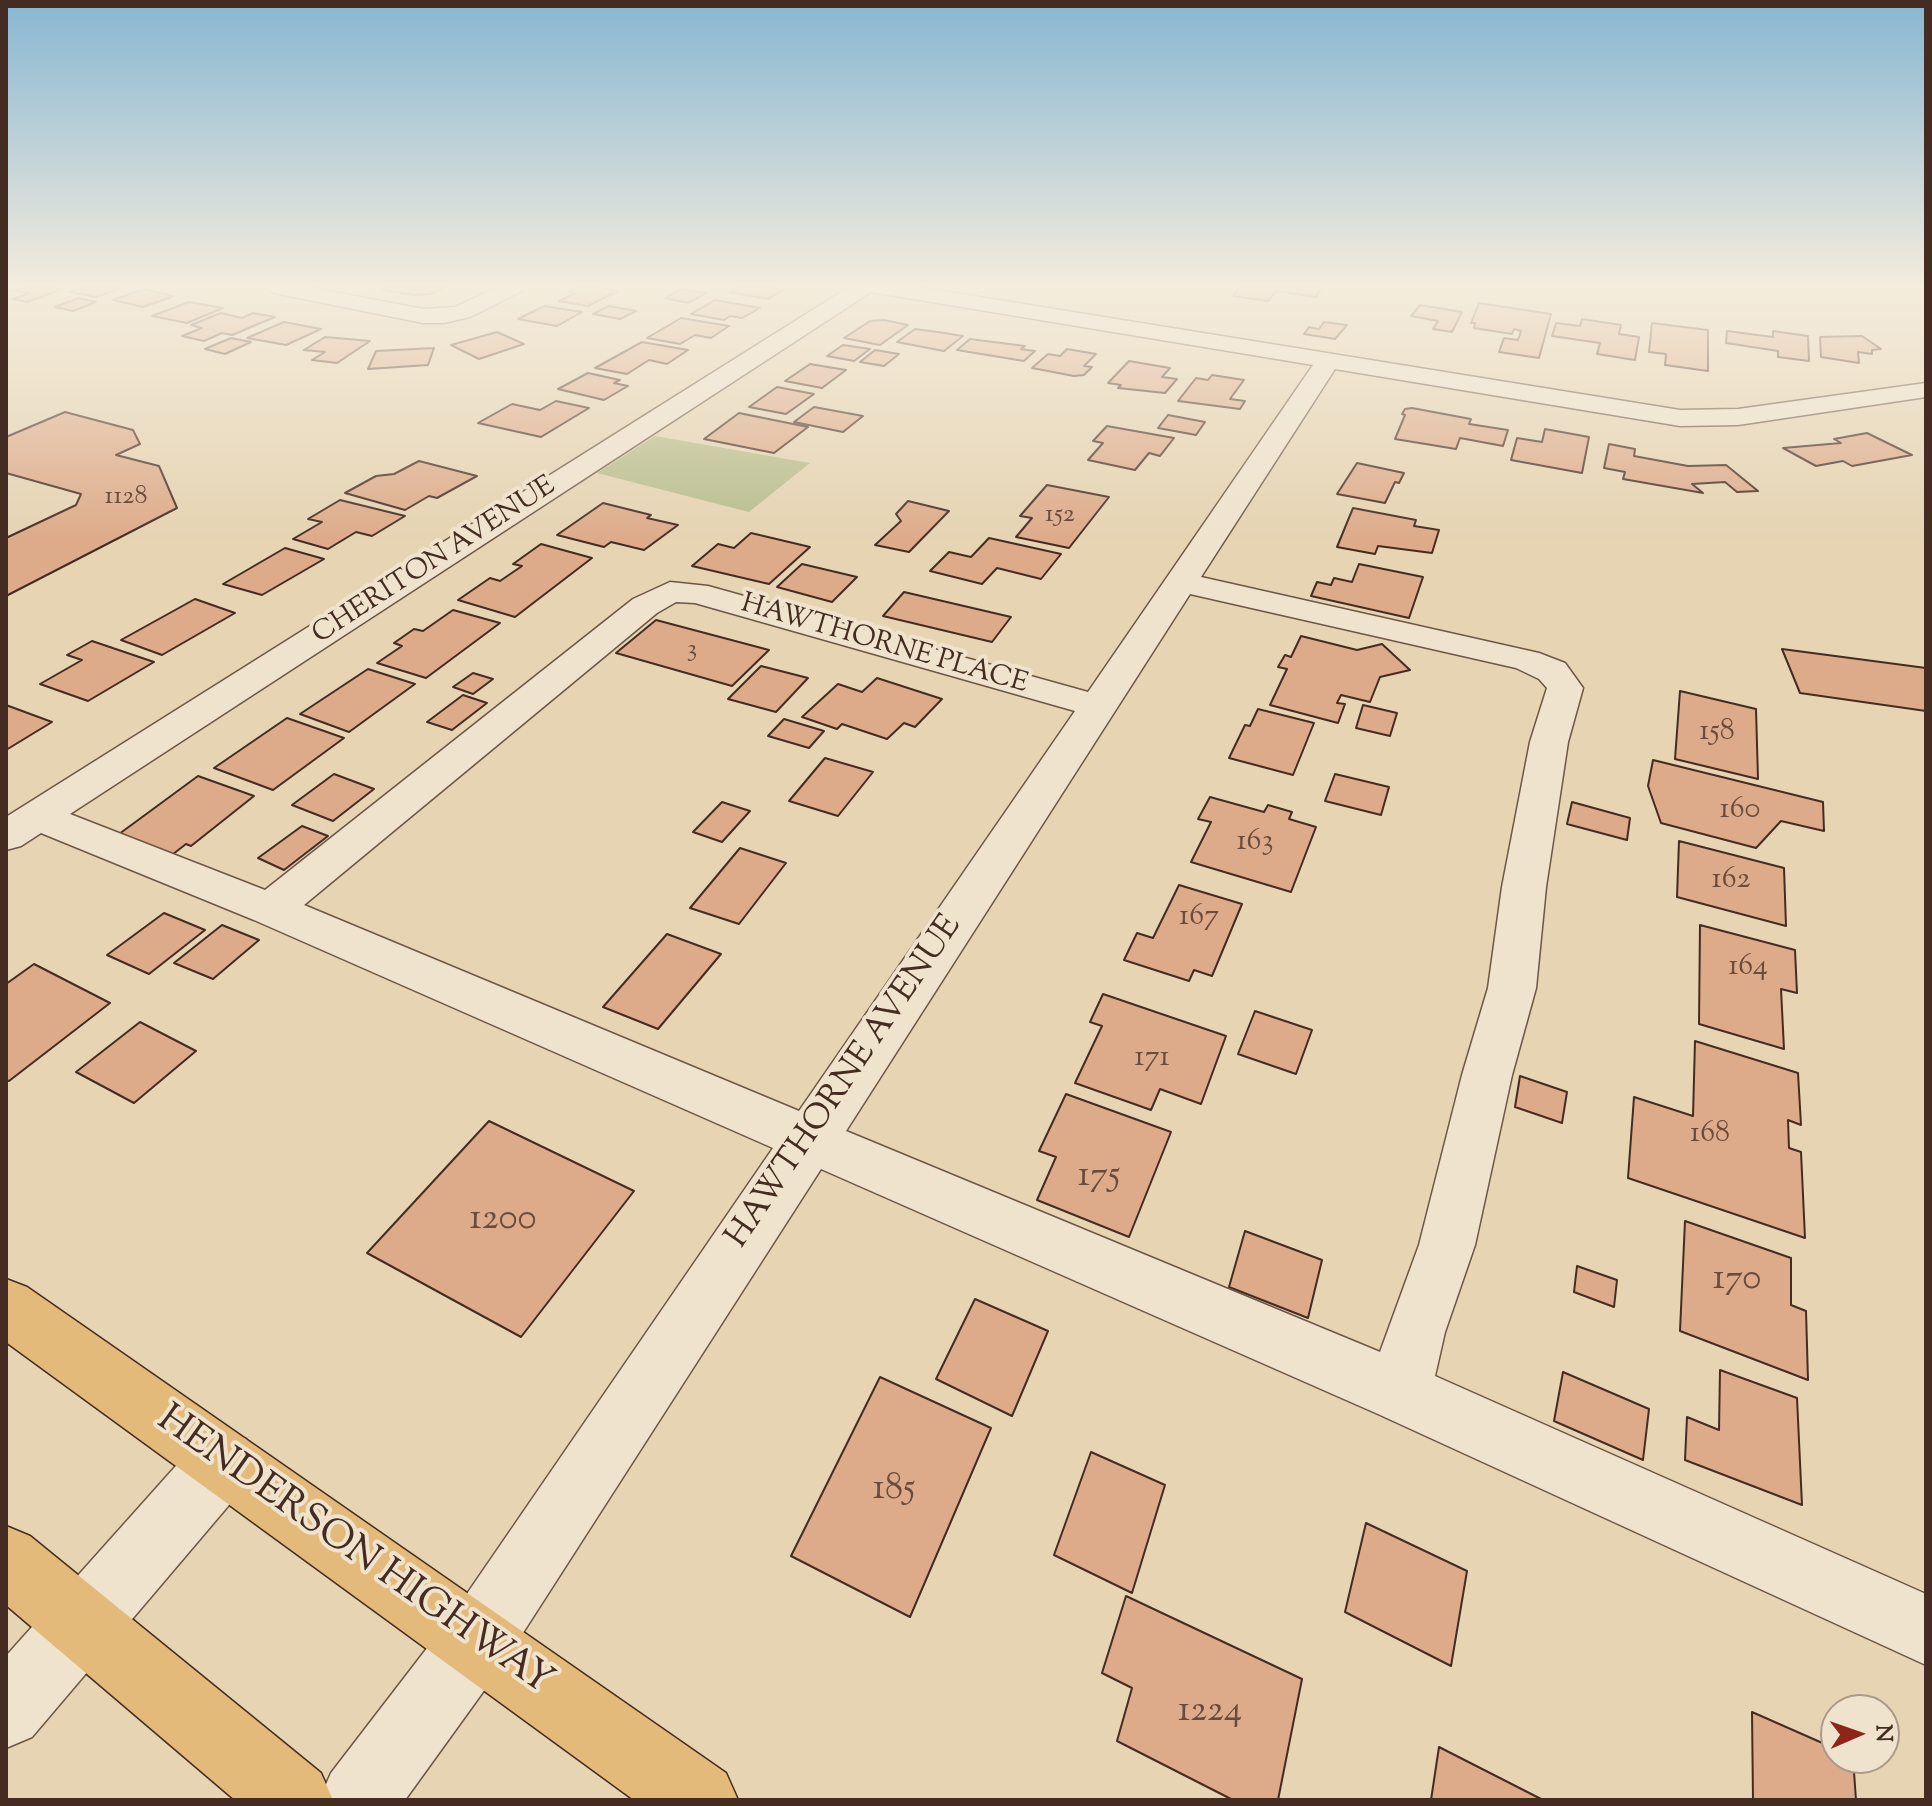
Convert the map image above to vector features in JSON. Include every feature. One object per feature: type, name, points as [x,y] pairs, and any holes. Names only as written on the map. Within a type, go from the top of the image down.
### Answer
[{"type":"main road","name":"HENDERSON HIGHWAY","points":[[6,1307],[699,1800]]},
{"type":"main road","points":[[6,1560],[294,1800]]},
{"type":"street","name":"CHERITON AVENUE","points":[[22,826],[732,371]]},
{"type":"street","name":"HAWTHORNE AVENUE","points":[[358,1800],[476,1642],[808,1138],[1321,371]]},
{"type":"street","points":[[1385,371],[1680,418],[1738,417],[1926,390]]},
{"type":"street","points":[[1180,582],[1527,660],[1552,671],[1565,688],[1549,742],[1524,887],[1512,988],[1487,1075],[1447,1245],[1415,1332],[1400,1392]]},
{"type":"street","name":"HAWTHORNE PLACE","points":[[270,909],[645,606],[670,592],[697,593],[1097,706]]},
{"type":"street","points":[[22,826],[270,909],[1400,1392],[1926,1630]]},
{"type":"street","points":[[6,1711],[223,1462]]},
{"type":"green space","points":[[655,436],[810,463],[749,512],[597,473]]},
{"type":"building","points":[[799,371],[844,371],[822,388],[785,381]]},
{"type":"building","points":[[1049,371],[1088,371],[1074,376]]},
{"type":"building","points":[[1119,371],[1167,371],[1162,377],[1177,379],[1165,393],[1118,388],[1121,385],[1108,383]]},
{"type":"building","points":[[588,373],[620,380],[614,383],[628,386],[604,400],[558,389]]},
{"type":"building","points":[[1212,375],[1244,380],[1230,399],[1245,401],[1240,409],[1178,401],[1196,378],[1208,380]]},
{"type":"building","points":[[777,387],[814,394],[786,414],[749,407]]},
{"type":"building","points":[[556,401],[589,408],[541,437],[478,423],[512,404],[540,410]]},
{"type":"building","points":[[814,407],[863,416],[843,432],[794,422]]},
{"type":"building","points":[[1405,409],[1471,419],[1469,424],[1508,430],[1503,446],[1460,438],[1456,449],[1395,439],[1405,415],[1402,414]]},
{"type":"building","points":[[65,412],[133,430],[140,444],[116,455],[159,466],[177,508],[6,596],[6,538],[76,505],[81,494],[6,473],[6,437]]},
{"type":"building","points":[[739,413],[808,427],[774,453],[704,439]]},
{"type":"building","points":[[1168,415],[1205,422],[1196,435],[1158,428]]},
{"type":"building","points":[[1107,426],[1174,438],[1160,456],[1149,453],[1135,470],[1088,460],[1103,443],[1093,441]]},
{"type":"building","points":[[1545,429],[1589,437],[1582,473],[1511,460],[1517,438],[1542,442]]},
{"type":"building","points":[[1867,433],[1912,455],[1852,466],[1843,461],[1816,466],[1783,448],[1841,443],[1834,439]]},
{"type":"building","points":[[1609,444],[1635,449],[1634,456],[1688,466],[1726,465],[1758,491],[1737,492],[1725,482],[1692,484],[1703,493],[1623,479],[1625,472],[1604,468]]},
{"type":"building","points":[[419,461],[477,476],[437,498],[429,496],[405,510],[345,493],[376,476],[394,474]]},
{"type":"building","points":[[1357,463],[1404,473],[1399,483],[1395,482],[1385,503],[1337,494]]},
{"type":"building","points":[[1047,485],[1109,497],[1069,548],[1016,537],[1032,518],[1020,516]]},
{"type":"building","points":[[340,500],[405,516],[372,536],[356,532],[328,549],[293,539],[322,522],[308,519]]},
{"type":"building","points":[[908,501],[949,511],[909,552],[875,545],[901,521],[896,514]]},
{"type":"building","points":[[603,503],[678,525],[644,550],[611,542],[604,547],[557,535]]},
{"type":"building","points":[[1353,508],[1416,520],[1414,526],[1439,530],[1432,553],[1378,546],[1375,554],[1337,547]]},
{"type":"building","points":[[751,533],[810,547],[769,584],[692,566],[718,544],[734,548]]},
{"type":"building","points":[[989,538],[1061,554],[1041,579],[997,568],[982,584],[930,571],[949,552],[971,557]]},
{"type":"building","points":[[541,544],[592,558],[515,617],[458,600],[490,578],[500,581],[522,566],[513,564]]},
{"type":"building","points":[[285,548],[324,559],[262,595],[223,584]]},
{"type":"building","points":[[802,564],[857,577],[832,602],[777,587]]},
{"type":"building","points":[[1359,564],[1423,577],[1409,618],[1311,596],[1317,582],[1331,585],[1334,578],[1352,582]]},
{"type":"building","points":[[904,592],[1011,617],[992,642],[883,616]]},
{"type":"building","points":[[195,599],[235,613],[162,655],[121,640]]},
{"type":"building","points":[[453,610],[500,623],[426,678],[377,663],[402,646],[394,643],[414,629],[423,631]]},
{"type":"building","points":[[656,620],[769,650],[732,686],[616,653]]},
{"type":"building","points":[[1301,636],[1357,650],[1382,644],[1410,670],[1380,677],[1370,702],[1341,695],[1337,703],[1345,704],[1338,723],[1270,705],[1287,669],[1278,667],[1285,655],[1291,657]]},
{"type":"building","points":[[92,641],[154,662],[88,701],[40,684],[82,660],[67,655]]},
{"type":"building","points":[[1782,649],[1926,668],[1926,711],[1800,693]]},
{"type":"building","points":[[761,666],[808,678],[776,712],[728,699]]},
{"type":"building","points":[[368,669],[415,684],[349,732],[300,714]]},
{"type":"building","points":[[473,673],[493,679],[473,694],[453,687]]},
{"type":"building","points":[[877,678],[942,699],[915,727],[904,723],[887,739],[842,724],[837,729],[802,717],[838,684],[862,692]]},
{"type":"building","points":[[1680,691],[1756,709],[1758,779],[1675,759]]},
{"type":"building","points":[[463,695],[487,703],[452,730],[427,722]]},
{"type":"building","points":[[6,705],[52,722],[6,750]]},
{"type":"building","points":[[1363,705],[1397,713],[1390,736],[1356,728]]},
{"type":"building","points":[[1258,709],[1314,723],[1293,775],[1229,758],[1245,725],[1250,726]]},
{"type":"building","points":[[287,718],[344,738],[273,790],[214,768]]},
{"type":"building","points":[[784,719],[824,731],[809,748],[768,736]]},
{"type":"building","points":[[825,758],[873,772],[838,816],[789,801]]},
{"type":"building","points":[[1653,760],[1823,802],[1824,831],[1781,821],[1756,848],[1661,823],[1648,786]]},
{"type":"building","points":[[334,774],[374,789],[333,821],[292,805]]},
{"type":"building","points":[[1335,774],[1389,787],[1381,815],[1325,801]]},
{"type":"building","points":[[198,776],[254,796],[191,846],[186,844],[168,858],[115,837]]},
{"type":"building","points":[[1210,797],[1264,812],[1268,805],[1292,812],[1289,819],[1316,827],[1291,892],[1191,862],[1211,822],[1198,819]]},
{"type":"building","points":[[722,802],[750,811],[722,842],[693,832]]},
{"type":"building","points":[[1572,802],[1630,818],[1627,840],[1567,824]]},
{"type":"building","points":[[302,826],[328,836],[284,870],[258,858]]},
{"type":"building","points":[[1679,841],[1784,868],[1786,926],[1677,897]]},
{"type":"building","points":[[740,848],[786,863],[739,924],[690,908]]},
{"type":"building","points":[[1179,885],[1242,904],[1212,976],[1194,970],[1189,981],[1124,960],[1137,933],[1153,938]]},
{"type":"building","points":[[164,913],[205,930],[149,974],[107,955]]},
{"type":"building","points":[[222,925],[259,940],[213,979],[174,963]]},
{"type":"building","points":[[1700,925],[1795,950],[1797,993],[1781,989],[1784,1049],[1699,1024]]},
{"type":"building","points":[[667,934],[721,954],[658,1029],[603,1007]]},
{"type":"building","points":[[34,964],[110,1003],[9,1081],[6,1080],[6,984]]},
{"type":"building","points":[[1103,994],[1226,1036],[1201,1104],[1160,1089],[1151,1110],[1075,1083],[1102,1026],[1090,1022]]},
{"type":"building","points":[[1255,1011],[1312,1030],[1296,1074],[1238,1054]]},
{"type":"building","points":[[140,1022],[196,1051],[134,1103],[76,1072]]},
{"type":"building","points":[[1695,1041],[1798,1073],[1801,1125],[1788,1120],[1789,1148],[1801,1152],[1805,1238],[1628,1178],[1634,1097],[1693,1116]]},
{"type":"building","points":[[1520,1076],[1567,1092],[1562,1123],[1515,1107]]},
{"type":"building","points":[[1066,1094],[1171,1132],[1129,1237],[1037,1200],[1056,1157],[1039,1151]]},
{"type":"building","points":[[489,1121],[634,1191],[521,1337],[367,1253]]},
{"type":"building","points":[[1685,1221],[1791,1258],[1791,1305],[1806,1311],[1808,1380],[1680,1331]]},
{"type":"building","points":[[1245,1231],[1322,1260],[1308,1318],[1229,1287]]},
{"type":"building","points":[[1577,1266],[1617,1280],[1614,1307],[1574,1292]]},
{"type":"building","points":[[975,1299],[1048,1331],[1012,1416],[936,1379]]},
{"type":"building","points":[[1720,1370],[1797,1398],[1802,1505],[1685,1460],[1687,1417],[1719,1430]]},
{"type":"building","points":[[1563,1372],[1649,1409],[1643,1460],[1554,1421]]},
{"type":"building","points":[[880,1377],[991,1428],[910,1617],[791,1556]]},
{"type":"building","points":[[1091,1452],[1165,1485],[1132,1593],[1054,1555]]},
{"type":"building","points":[[1366,1523],[1467,1571],[1451,1666],[1345,1612]]},
{"type":"building","points":[[1126,1596],[1302,1679],[1278,1800],[1233,1800],[1117,1741],[1132,1688],[1102,1673]]},
{"type":"building","points":[[1752,1712],[1820,1742],[1820,1774],[1854,1774],[1856,1800],[1753,1800]]},
{"type":"building","points":[[1439,1747],[1543,1800],[1431,1800]]}]
